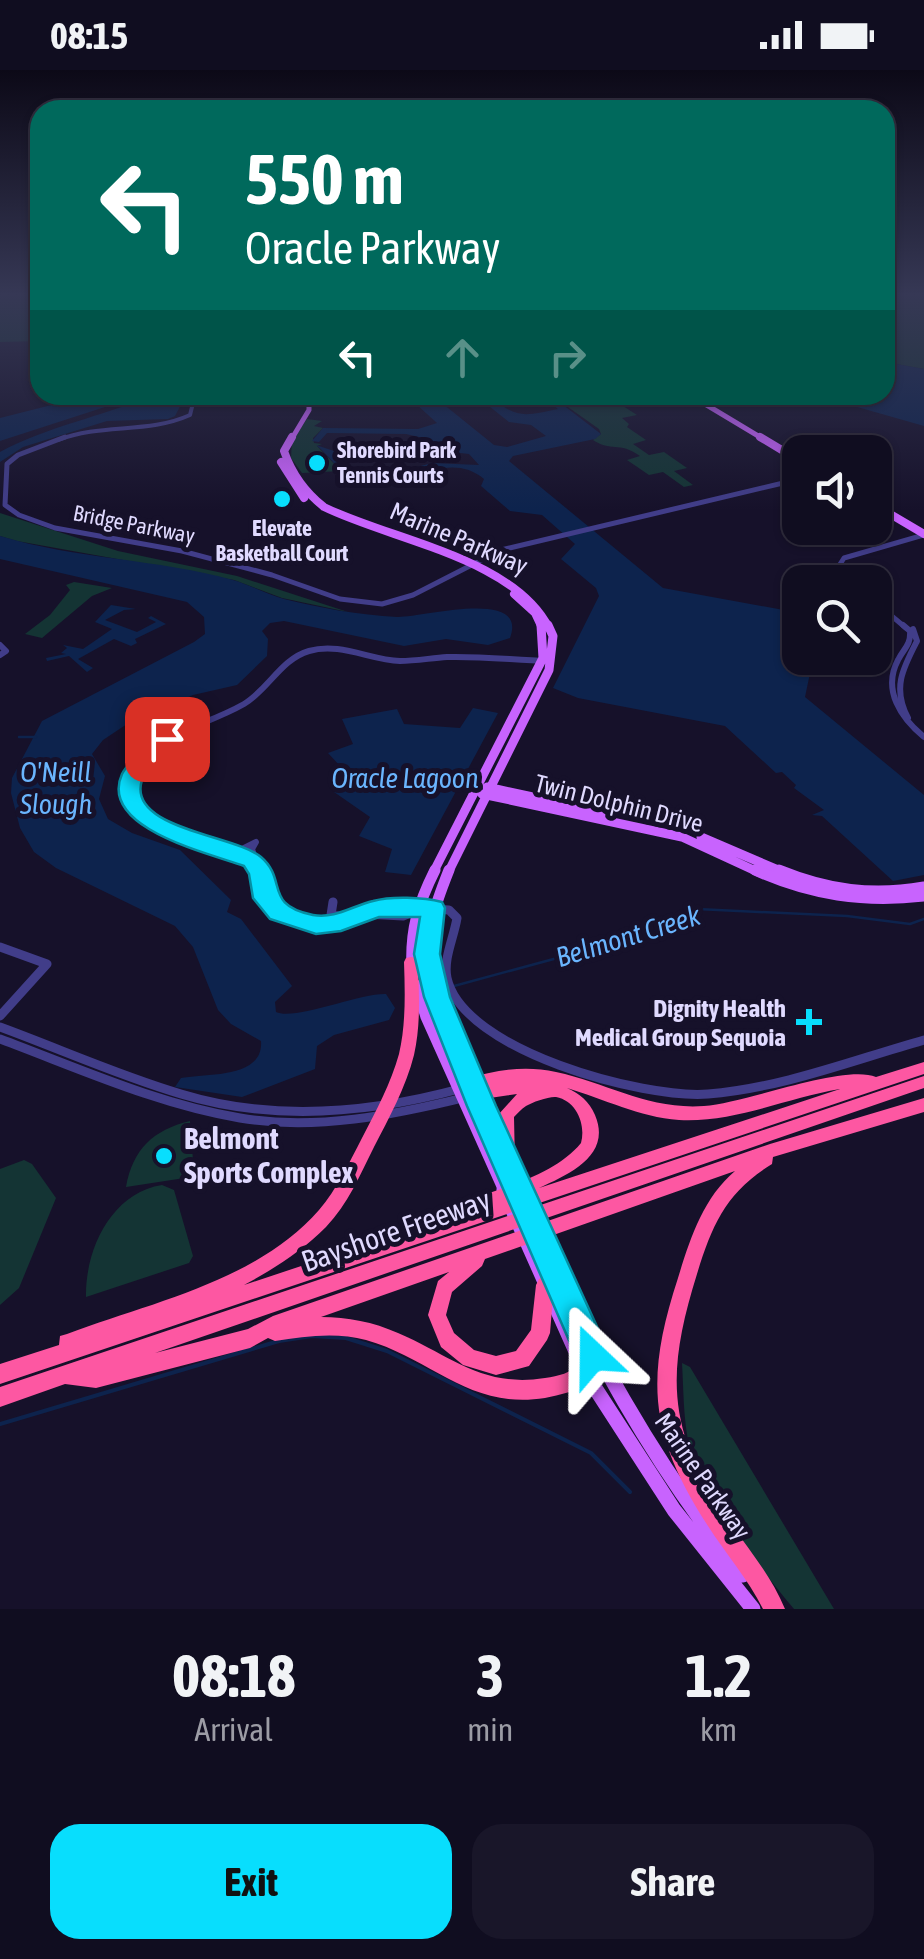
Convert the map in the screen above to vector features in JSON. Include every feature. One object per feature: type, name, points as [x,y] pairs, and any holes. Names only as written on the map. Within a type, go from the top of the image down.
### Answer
[{"type":"highway","points":[[0,1372],[230,1281],[287,1250],[321,1220],[348,1182],[407,1060],[414,1016],[411,962]]},
{"type":"highway","name":"Bayshore Freeway","points":[[0,1372],[924,1068]]},
{"type":"highway","points":[[467,1091],[516,1073],[548,1074],[643,1108],[698,1114],[846,1080],[882,1082]]},
{"type":"highway","name":"Bayshore Freeway","points":[[0,1397],[924,1082]]},
{"type":"highway","points":[[372,1248],[525,1184],[578,1158],[589,1144],[591,1127],[574,1102],[554,1090],[537,1087],[467,1091]]},
{"type":"highway","points":[[505,1172],[504,1123],[516,1103],[545,1093],[574,1102]]},
{"type":"highway","points":[[250,1339],[273,1326],[504,1245],[795,1144],[924,1104]]},
{"type":"highway","points":[[774,1609],[683,1464],[670,1424],[664,1369],[674,1312],[715,1201],[745,1171],[795,1144]]},
{"type":"highway","points":[[504,1245],[462,1268],[446,1284],[438,1316],[451,1348],[470,1362],[491,1367],[522,1358],[543,1332],[544,1285]]},
{"type":"highway","points":[[64,1375],[96,1378],[311,1326],[363,1330],[470,1381],[510,1390],[550,1388],[586,1374],[592,1362],[592,1348]]},
{"type":"main road","name":"Marine Parkway","points":[[304,405],[281,442],[279,454],[308,502],[331,517],[500,584],[528,605],[545,634],[546,660],[416,911],[410,936],[411,962],[426,1017],[467,1091],[537,1249],[592,1348],[685,1501],[774,1609]]},
{"type":"main road","points":[[710,405],[782,447]]},
{"type":"main road","points":[[892,514],[924,534]]},
{"type":"main road","name":"Marine Parkway","points":[[467,1091],[429,971],[428,937],[433,908],[482,790]]},
{"type":"main road","name":"Twin Dolphin Drive","points":[[482,790],[680,829],[776,872],[823,888],[880,893],[924,887]]},
{"type":"main road","name":"Twin Dolphin Drive","points":[[482,790],[682,837],[772,878],[822,895],[884,901],[924,896]]},
{"type":"main road","name":"Marine Parkway","points":[[537,1249],[544,1285],[586,1374],[666,1499],[753,1609]]},
{"type":"street","name":"Bridge Parkway","points":[[192,405],[189,416],[176,424],[96,430],[17,455],[7,464],[4,504],[14,512],[94,538],[184,551],[330,595],[368,601],[396,597],[459,565],[532,540],[782,482]]},
{"type":"street","points":[[840,565],[844,558],[924,534]]},
{"type":"street","points":[[892,613],[914,630],[916,646],[903,664],[900,702],[908,718],[924,734]]},
{"type":"street","points":[[259,868],[233,851],[154,824],[134,809],[129,795],[133,774],[167,739],[246,704],[290,660],[314,650],[345,649],[399,660],[450,656],[546,660]]},
{"type":"street","points":[[233,851],[244,850],[256,842],[252,849],[265,898],[282,915],[316,925],[365,914]]},
{"type":"street","points":[[333,902],[329,912],[334,916],[400,916],[433,908],[449,910],[457,918],[447,978],[454,998],[468,1016],[514,1043],[644,1091],[666,1096],[709,1096],[924,1040]]},
{"type":"street","points":[[0,947],[47,964],[0,1016]]},
{"type":"street","points":[[0,1028],[148,1082],[274,1117],[400,1105],[467,1091]]},
{"type":"street","points":[[0,1039],[214,1114],[392,1116],[467,1091]]},
{"type":"green space","points":[[565,405],[622,405],[637,415],[622,418],[629,424],[627,427],[646,440],[633,444],[649,455],[664,452],[687,468],[674,471],[693,485],[684,487],[663,472],[649,475],[627,460],[640,456],[593,440],[601,434]]},
{"type":"green space","points":[[307,419],[322,421],[314,426],[323,428],[313,438],[314,443],[322,444],[317,446],[341,471],[302,473],[291,458],[292,441]]},
{"type":"green space","points":[[0,513],[118,551],[237,576],[348,612],[282,598],[234,580],[17,541],[0,536]]},
{"type":"green space","points":[[74,582],[112,588],[92,596],[42,638],[25,634],[50,615],[70,590],[66,585]]},
{"type":"green space","name":"Belmont Sports Complex","points":[[190,1121],[194,1174],[126,1187],[134,1162],[147,1143],[165,1130]]},
{"type":"green space","points":[[24,1160],[32,1164],[56,1198],[19,1288],[0,1305],[0,1169]]},
{"type":"green space","points":[[162,1185],[174,1190],[193,1256],[189,1263],[86,1297],[90,1261],[105,1226],[128,1199]]},
{"type":"green space","points":[[682,1363],[690,1367],[834,1609],[794,1609],[712,1498],[690,1450]]},
{"type":"water","points":[[895,367],[924,369],[924,426],[850,405],[895,405]]},
{"type":"water","points":[[51,405],[111,405],[0,441],[0,418]]},
{"type":"water","points":[[127,405],[181,405],[175,416],[168,419],[107,421],[23,447],[0,462],[0,452],[18,443]]},
{"type":"water","points":[[417,405],[444,405],[494,445],[507,447],[546,436],[531,425],[509,422],[488,405],[502,405],[529,414],[563,405],[601,434],[595,439],[513,456],[509,461],[663,588],[782,610],[782,675],[810,675],[805,697],[924,795],[924,875],[893,881],[822,816],[812,815],[824,810],[725,726],[578,698],[553,688],[599,596],[596,588],[561,559],[575,544],[542,515],[510,511],[481,486],[484,479],[469,470],[436,469],[367,483],[346,475],[316,445],[334,451],[349,469],[364,475],[390,474],[432,463],[479,465],[469,454],[434,450],[419,437],[406,434],[327,433],[319,442],[312,441],[323,428],[418,429],[437,423]]},
{"type":"water","name":"O'Neill Slough","points":[[0,536],[58,550],[204,573],[284,599],[340,611],[397,617],[489,609],[504,613],[512,622],[510,638],[488,645],[446,639],[404,646],[284,621],[270,623],[262,631],[268,639],[267,656],[237,685],[193,695],[124,726],[103,740],[92,754],[105,776],[99,799],[108,819],[132,833],[180,850],[231,900],[227,912],[241,919],[292,986],[275,1002],[276,1012],[297,1013],[386,994],[395,1008],[389,1020],[334,1035],[317,1046],[315,1069],[242,1097],[175,1087],[181,1078],[243,1068],[259,1053],[261,1041],[231,1024],[218,1010],[193,947],[175,926],[56,868],[34,852],[20,828],[11,793],[12,778],[42,721],[194,642],[205,634],[204,617],[187,602],[0,559]]},
{"type":"water","points":[[111,605],[136,609],[124,610],[105,620],[137,632],[156,622],[148,618],[151,616],[166,624],[135,639],[137,643],[131,646],[114,639],[78,659],[93,668],[87,672],[69,656],[47,661],[46,658],[66,654],[61,653],[67,648],[63,645],[83,649],[112,629],[95,622]]},
{"type":"water","name":"Oracle Lagoon","points":[[473,708],[498,713],[411,875],[385,872],[392,849],[359,836],[370,817],[334,792],[353,780],[328,753],[353,744],[342,719],[397,709],[404,724],[460,728]]},
{"type":"waterway","points":[[19,737],[36,737]]},
{"type":"waterway","name":"Belmont Creek","points":[[454,986],[657,931],[697,909],[847,916],[910,924],[924,919]]},
{"type":"waterway","points":[[0,1424],[279,1341],[312,1336],[346,1338],[387,1351],[591,1453],[630,1492]]},
{"type":"place","name":"Shorebird Park Tennis Courts","points":[[317,463]]},
{"type":"place","name":"Elevate Basketball Court","points":[[282,499]]},
{"type":"place","name":"Dignity Health Medical Group Sequoia","points":[[809,1022]]},
{"type":"place","name":"Belmont Sports Complex","points":[[164,1156]]},
{"type":"route","points":[[167,739],[133,774],[129,795],[134,809],[154,824],[190,834],[252,861],[261,873],[265,898],[278,913],[316,925],[341,922],[377,908],[433,908],[427,954],[437,997],[481,1106],[593,1356]]}]
